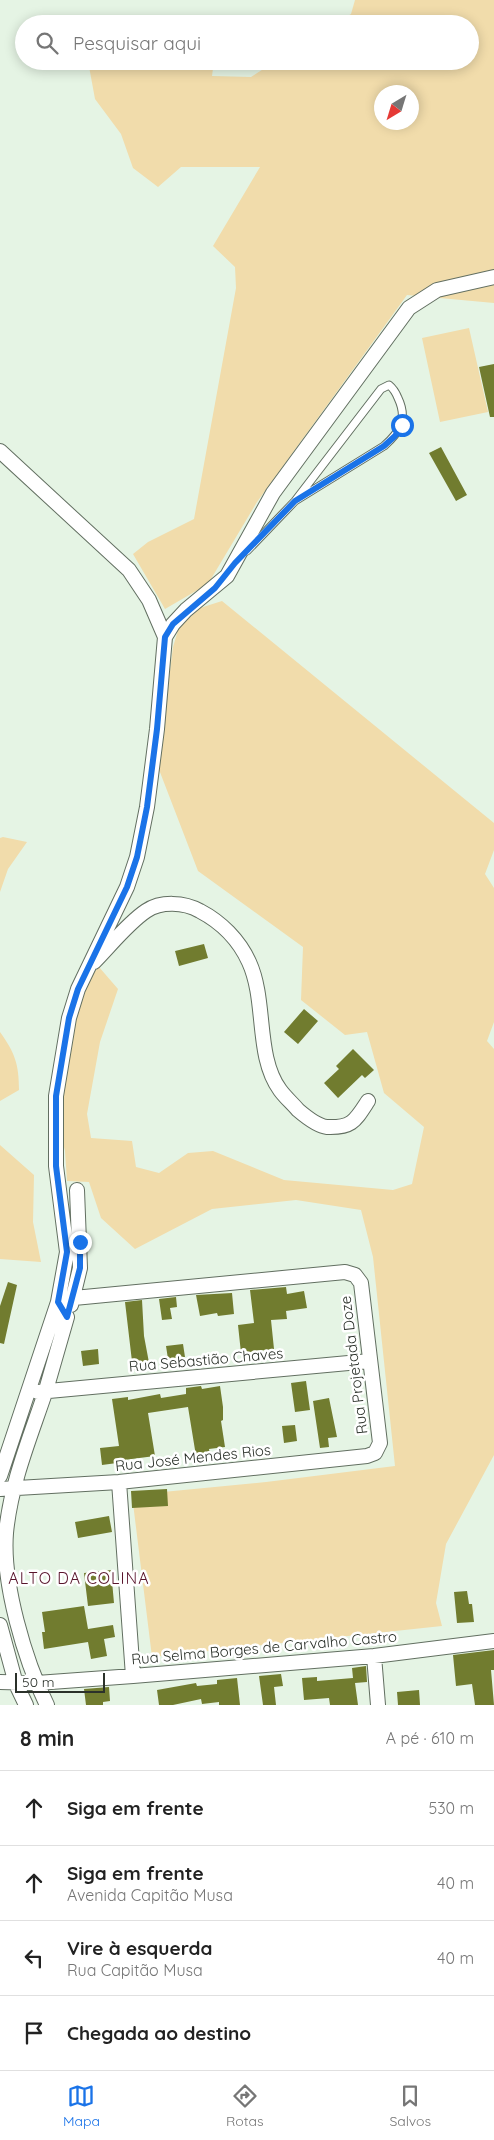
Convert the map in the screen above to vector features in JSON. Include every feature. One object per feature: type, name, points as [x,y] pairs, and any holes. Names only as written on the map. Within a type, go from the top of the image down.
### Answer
[{"type":"street","points":[[0,1476],[3,1454],[58,1302],[67,1252],[56,1166],[56,1096],[69,1018],[78,989],[127,887],[137,857],[147,807],[155,749],[165,637],[173,624],[215,588],[235,563],[273,493],[408,308],[437,290],[494,277]]},
{"type":"street","points":[[0,451],[129,570],[149,600],[165,637]]},
{"type":"street","points":[[88,968],[144,912],[157,905],[190,905],[210,916],[233,936],[249,962],[258,987],[266,1058],[279,1090],[304,1115],[323,1126],[345,1127],[357,1118],[368,1101]]},
{"type":"street","points":[[47,1705],[37,1684],[19,1628],[4,1566],[7,1490],[21,1458],[45,1391],[74,1298],[80,1268],[78,1190]]},
{"type":"street","name":"Rua Projetada Doze","points":[[74,1298],[345,1272],[355,1275],[361,1283],[380,1444],[375,1453]]},
{"type":"street","points":[[58,1302],[67,1317]]},
{"type":"street","name":"Rua Sebastião Chaves","points":[[26,1394],[370,1361]]},
{"type":"street","name":"Rua José Mendes Rios","points":[[7,1490],[119,1482],[367,1456],[375,1453]]},
{"type":"street","points":[[3,1454],[21,1458]]},
{"type":"street","points":[[119,1482],[133,1676]]},
{"type":"street","points":[[0,1625],[16,1684],[26,1705]]},
{"type":"street","name":"Rua Selma Borges de Carvalho Castro","points":[[0,1682],[37,1684],[374,1656],[494,1641]]},
{"type":"street","points":[[374,1656],[378,1705]]},
{"type":"lane","points":[[235,563],[295,501],[381,388],[389,385],[394,388],[403,408],[403,418],[395,436],[384,446],[295,501]]},
{"type":"shaded area","points":[[355,0],[494,0],[494,303],[407,295],[257,502],[208,584],[165,609],[133,554],[148,542],[194,519],[236,288],[235,267],[213,246],[260,167],[181,167],[158,187],[133,168],[121,134],[95,99],[90,70],[213,70],[212,76],[251,77],[262,70],[479,70],[479,15],[349,15]]},
{"type":"shaded area","points":[[469,328],[488,412],[440,422],[422,338]]},
{"type":"shaded area","points":[[222,601],[494,823],[494,850],[485,874],[494,888],[494,1022],[487,1041],[494,1049],[494,1455],[446,1544],[436,1603],[442,1626],[152,1657],[132,1495],[266,1482],[395,1466],[373,1257],[361,1210],[296,1200],[212,1209],[135,1249],[101,1218],[89,1182],[67,1181],[65,1151],[58,1123],[81,987],[99,967],[118,989],[100,1042],[87,1114],[91,1138],[132,1141],[136,1167],[159,1173],[188,1153],[213,1151],[284,1180],[393,1190],[412,1184],[424,1127],[384,1093],[367,1032],[345,1035],[301,1000],[303,947],[198,871],[158,767],[173,647],[179,627],[200,608]]},
{"type":"shaded area","points":[[0,838],[27,842],[8,869],[0,892]]},
{"type":"shaded area","points":[[0,1032],[15,1059],[19,1090],[0,1101]]},
{"type":"shaded area","points":[[0,1145],[34,1175],[33,1222],[41,1262],[0,1259]]},
{"type":"building","points":[[494,364],[494,417],[490,417],[479,367]]},
{"type":"building","points":[[441,447],[467,495],[456,501],[429,453]]},
{"type":"building","points":[[204,944],[208,958],[179,966],[175,951]]},
{"type":"building","points":[[304,1009],[318,1021],[298,1044],[284,1032]]},
{"type":"building","points":[[353,1049],[374,1070],[365,1078],[362,1075],[338,1098],[324,1083],[339,1069],[336,1066]]},
{"type":"building","points":[[8,1282],[17,1285],[4,1344],[0,1343],[0,1306]]},
{"type":"building","points":[[286,1287],[287,1294],[304,1291],[307,1308],[286,1311],[287,1319],[271,1320],[274,1349],[241,1353],[238,1325],[254,1323],[250,1290]]},
{"type":"building","points":[[232,1293],[234,1314],[218,1316],[217,1313],[200,1316],[196,1295]]},
{"type":"building","points":[[176,1297],[177,1307],[170,1308],[172,1319],[162,1320],[159,1299]]},
{"type":"building","points":[[142,1300],[144,1336],[150,1368],[133,1370],[125,1302]]},
{"type":"building","points":[[183,1344],[185,1357],[168,1359],[166,1346]]},
{"type":"building","points":[[98,1349],[99,1364],[83,1366],[81,1351]]},
{"type":"building","points":[[306,1381],[310,1410],[295,1412],[291,1383]]},
{"type":"building","points":[[201,1386],[202,1389],[220,1386],[223,1407],[223,1420],[221,1421],[225,1447],[209,1449],[210,1454],[196,1456],[188,1407],[148,1413],[155,1456],[116,1461],[117,1463],[102,1465],[100,1448],[119,1446],[112,1399],[128,1397],[128,1400],[160,1394],[161,1398],[186,1394],[186,1388]]},
{"type":"building","points":[[329,1398],[337,1437],[328,1438],[329,1447],[320,1448],[313,1401]]},
{"type":"building","points":[[295,1425],[297,1441],[284,1443],[282,1426]]},
{"type":"building","points":[[167,1489],[168,1506],[132,1508],[131,1491]]},
{"type":"building","points":[[109,1516],[112,1532],[78,1538],[75,1522]]},
{"type":"building","points":[[111,1570],[114,1603],[88,1606],[84,1573]]},
{"type":"building","points":[[467,1591],[469,1604],[472,1604],[474,1622],[457,1623],[454,1592]]},
{"type":"building","points":[[84,1606],[88,1629],[113,1625],[115,1637],[104,1639],[107,1656],[91,1659],[88,1642],[44,1649],[42,1632],[45,1632],[42,1612]]},
{"type":"building","points":[[494,1650],[494,1670],[491,1670],[494,1705],[475,1705],[472,1684],[456,1686],[453,1655]]},
{"type":"building","points":[[366,1666],[367,1682],[355,1683],[358,1705],[330,1705],[329,1698],[304,1700],[302,1678],[317,1677],[317,1681],[353,1678],[352,1668]]},
{"type":"building","points":[[281,1674],[283,1686],[274,1687],[276,1705],[263,1705],[259,1676]]},
{"type":"building","points":[[237,1678],[240,1705],[219,1705],[219,1702],[202,1704],[201,1699],[173,1705],[159,1705],[157,1690],[196,1683],[197,1686],[217,1684],[217,1680]]},
{"type":"building","points":[[109,1687],[110,1701],[103,1702],[103,1705],[86,1705],[84,1689]]},
{"type":"building","points":[[419,1690],[420,1705],[398,1705],[397,1692]]},
{"type":"district","name":"ALTO DA COLINA","points":[[79,1578]]},
{"type":"route","points":[[80,1242],[80,1268],[74,1298],[67,1317],[58,1302],[67,1252],[56,1166],[54,1127],[56,1096],[69,1018],[78,989],[127,887],[137,857],[147,807],[157,729],[165,637],[173,624],[186,610],[202,599],[227,576],[235,563],[295,501],[384,446],[395,436],[402,425]]}]
